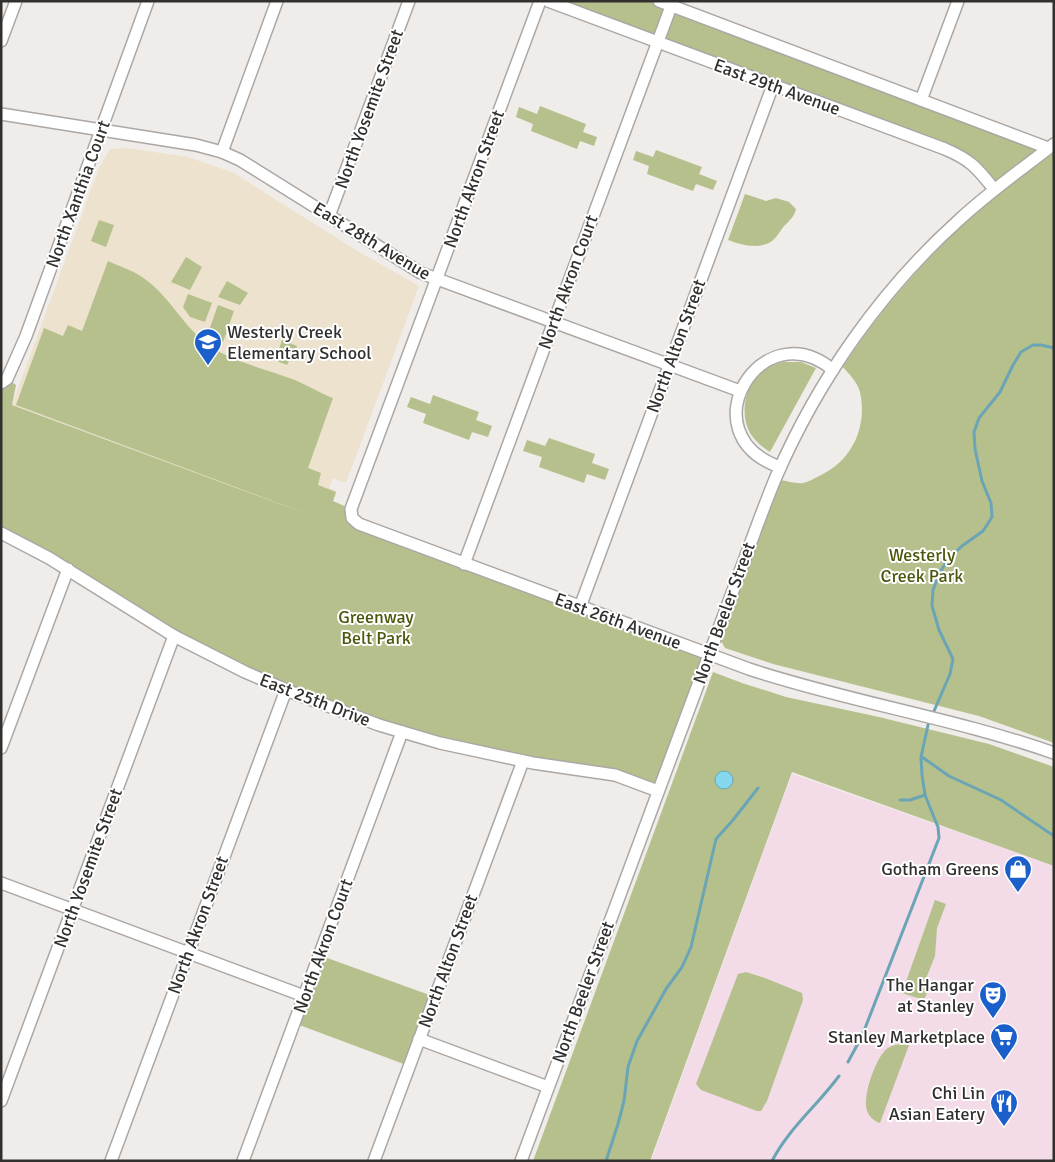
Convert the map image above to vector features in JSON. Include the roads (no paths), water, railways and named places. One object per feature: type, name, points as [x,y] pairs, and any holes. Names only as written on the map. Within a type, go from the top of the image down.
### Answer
[{"type":"street","points":[[1,41],[16,1]]},
{"type":"street","name":"North Xanthia Court","points":[[1,383],[7,379],[26,336],[148,1]]},
{"type":"street","points":[[222,152],[277,1]]},
{"type":"street","name":"North Yosemite Street","points":[[329,216],[409,1]]},
{"type":"street","name":"North Akron Street","points":[[359,524],[352,518],[351,508],[540,1]]},
{"type":"street","name":"East 29th Avenue","points":[[548,1],[946,149],[964,157],[976,166],[994,189]]},
{"type":"street","points":[[659,1],[672,4],[921,100],[1051,146]]},
{"type":"street","points":[[921,100],[958,1]]},
{"type":"street","name":"North Akron Court","points":[[464,564],[672,4]]},
{"type":"street","name":"North Alton Street","points":[[580,606],[773,85]]},
{"type":"street","name":"East 28th Avenue","points":[[1,114],[186,144],[222,152],[240,160],[410,268],[437,280],[740,391]]},
{"type":"street","name":"North Beeler Street","points":[[521,1161],[780,467],[800,427],[833,370],[871,316],[903,277],[958,220],[994,189],[1051,146]]},
{"type":"street","points":[[780,467],[765,462],[751,450],[742,435],[738,424],[736,404],[746,380],[762,364],[774,357],[786,355],[809,356],[820,360],[833,370]]},
{"type":"street","name":"East 26th Avenue","points":[[359,524],[709,654],[788,680],[1007,737],[1054,754]]},
{"type":"street","name":"East 25th Drive","points":[[1,533],[68,569],[174,636],[245,672],[341,712],[459,748],[523,761],[615,775],[658,790]]},
{"type":"street","points":[[1,748],[68,569]]},
{"type":"street","name":"North Yosemite Street","points":[[1,1101],[174,636]]},
{"type":"street","name":"North Akron Street","points":[[111,1161],[286,690]]},
{"type":"street","name":"North Akron Court","points":[[243,1161],[402,732]]},
{"type":"street","name":"North Alton Street","points":[[374,1161],[523,761]]},
{"type":"street","points":[[1,883],[304,996]]},
{"type":"street","points":[[419,1039],[548,1087]]},
{"type":"water","points":[[720,771],[728,771],[733,776],[731,787],[720,789],[715,784],[715,776]]},
{"type":"waterway","points":[[848,1062],[862,1036],[939,838],[938,827],[925,795],[921,757],[928,725],[950,674],[953,659],[939,630],[932,606],[933,590],[939,574],[948,559],[983,531],[992,517],[991,503],[982,481],[975,449],[974,432],[979,418],[1000,392],[1021,352],[1033,345],[1054,348]]},
{"type":"waterway","points":[[922,757],[949,776],[1001,800],[1054,836]]},
{"type":"waterway","points":[[606,1161],[624,1101],[628,1067],[637,1041],[666,989],[682,967],[691,947],[716,839],[758,788]]},
{"type":"waterway","points":[[900,800],[910,800],[925,795]]},
{"type":"waterway","points":[[772,1161],[787,1138],[839,1076]]},
{"type":"place","name":"Westerly Creek Elementary School","points":[[208,366]]},
{"type":"place","name":"Gotham Greens","points":[[1018,893]]},
{"type":"place","name":"The Hangar at Stanley","points":[[993,1019]]},
{"type":"place","name":"Stanley Marketplace","points":[[1004,1061]]},
{"type":"place","name":"Chi Lin Asian Eatery","points":[[1004,1127]]},
{"type":"park label","name":"Westerly Creek Park","points":[[922,565]]},
{"type":"park label","name":"Greenway Belt Park","points":[[376,628]]}]
